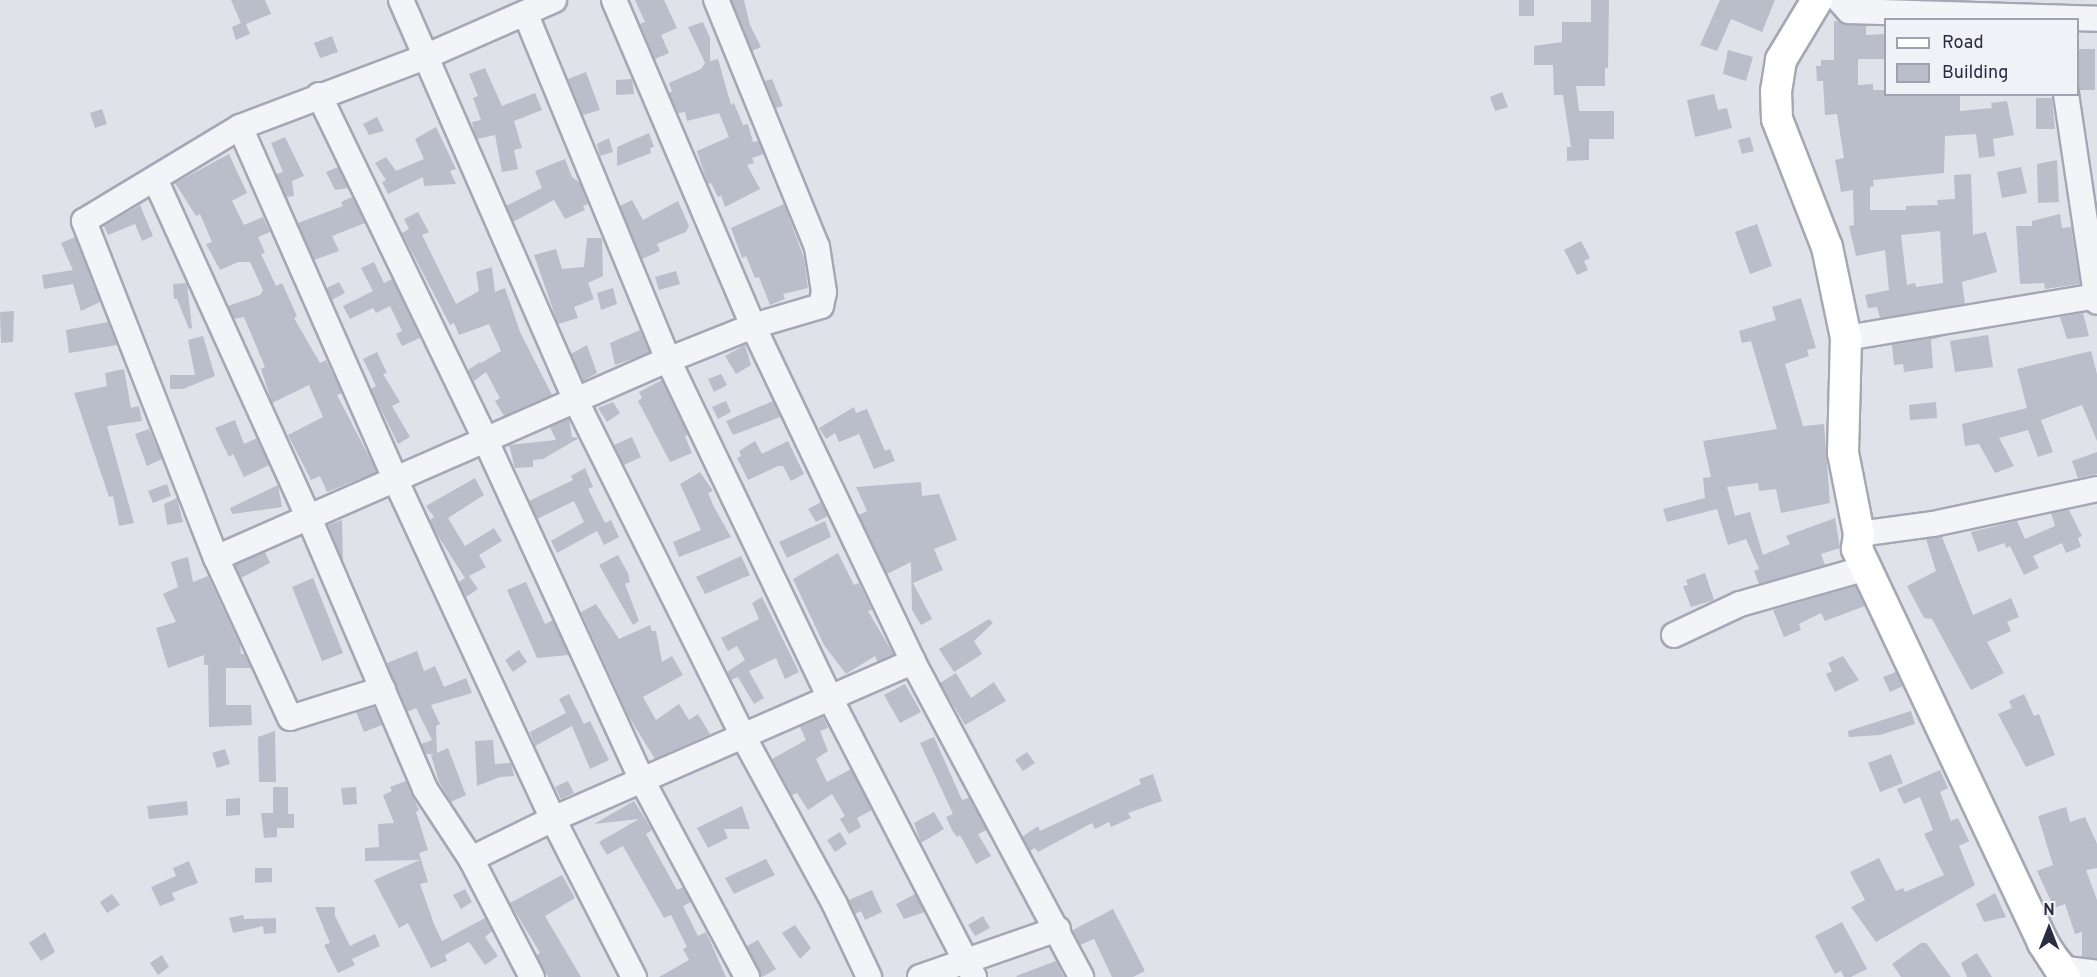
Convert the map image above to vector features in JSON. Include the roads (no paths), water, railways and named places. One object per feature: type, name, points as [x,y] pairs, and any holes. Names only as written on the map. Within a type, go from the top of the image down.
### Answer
[{"type":"main road","points":[[1817,0],[1781,60],[1776,91],[1777,119],[1827,247],[1846,338],[1843,453],[1858,534],[1857,549],[2043,943],[2065,977]]},
{"type":"street","points":[[401,0],[575,399],[742,736],[835,905],[869,977]]},
{"type":"street","points":[[383,690],[290,718],[216,558],[84,221],[240,127],[319,95],[425,57],[526,15],[555,0]]},
{"type":"street","points":[[614,0],[753,326],[913,662],[1058,929],[1081,977]]},
{"type":"street","points":[[216,558],[396,481],[575,399],[753,326],[821,306],[821,269],[817,247],[716,0]]},
{"type":"street","points":[[1839,0],[1850,10],[2060,12],[2097,19]]},
{"type":"street","points":[[526,15],[669,360],[830,698],[970,969]]},
{"type":"street","points":[[319,95],[485,439],[643,782],[747,977]]},
{"type":"street","points":[[1846,338],[2096,298],[2066,96]]},
{"type":"street","points":[[240,127],[396,481],[553,819],[634,977]]},
{"type":"street","points":[[155,179],[309,518],[425,789],[471,860],[532,977]]},
{"type":"street","points":[[1858,534],[1933,524],[2097,489]]},
{"type":"street","points":[[1674,635],[1740,604],[1866,568]]},
{"type":"street","points":[[471,860],[553,819],[643,782],[742,736],[913,662]]},
{"type":"street","points":[[920,977],[970,969],[1058,929]]},
{"type":"street","points":[[2043,943],[2066,969],[2097,974]]}]
